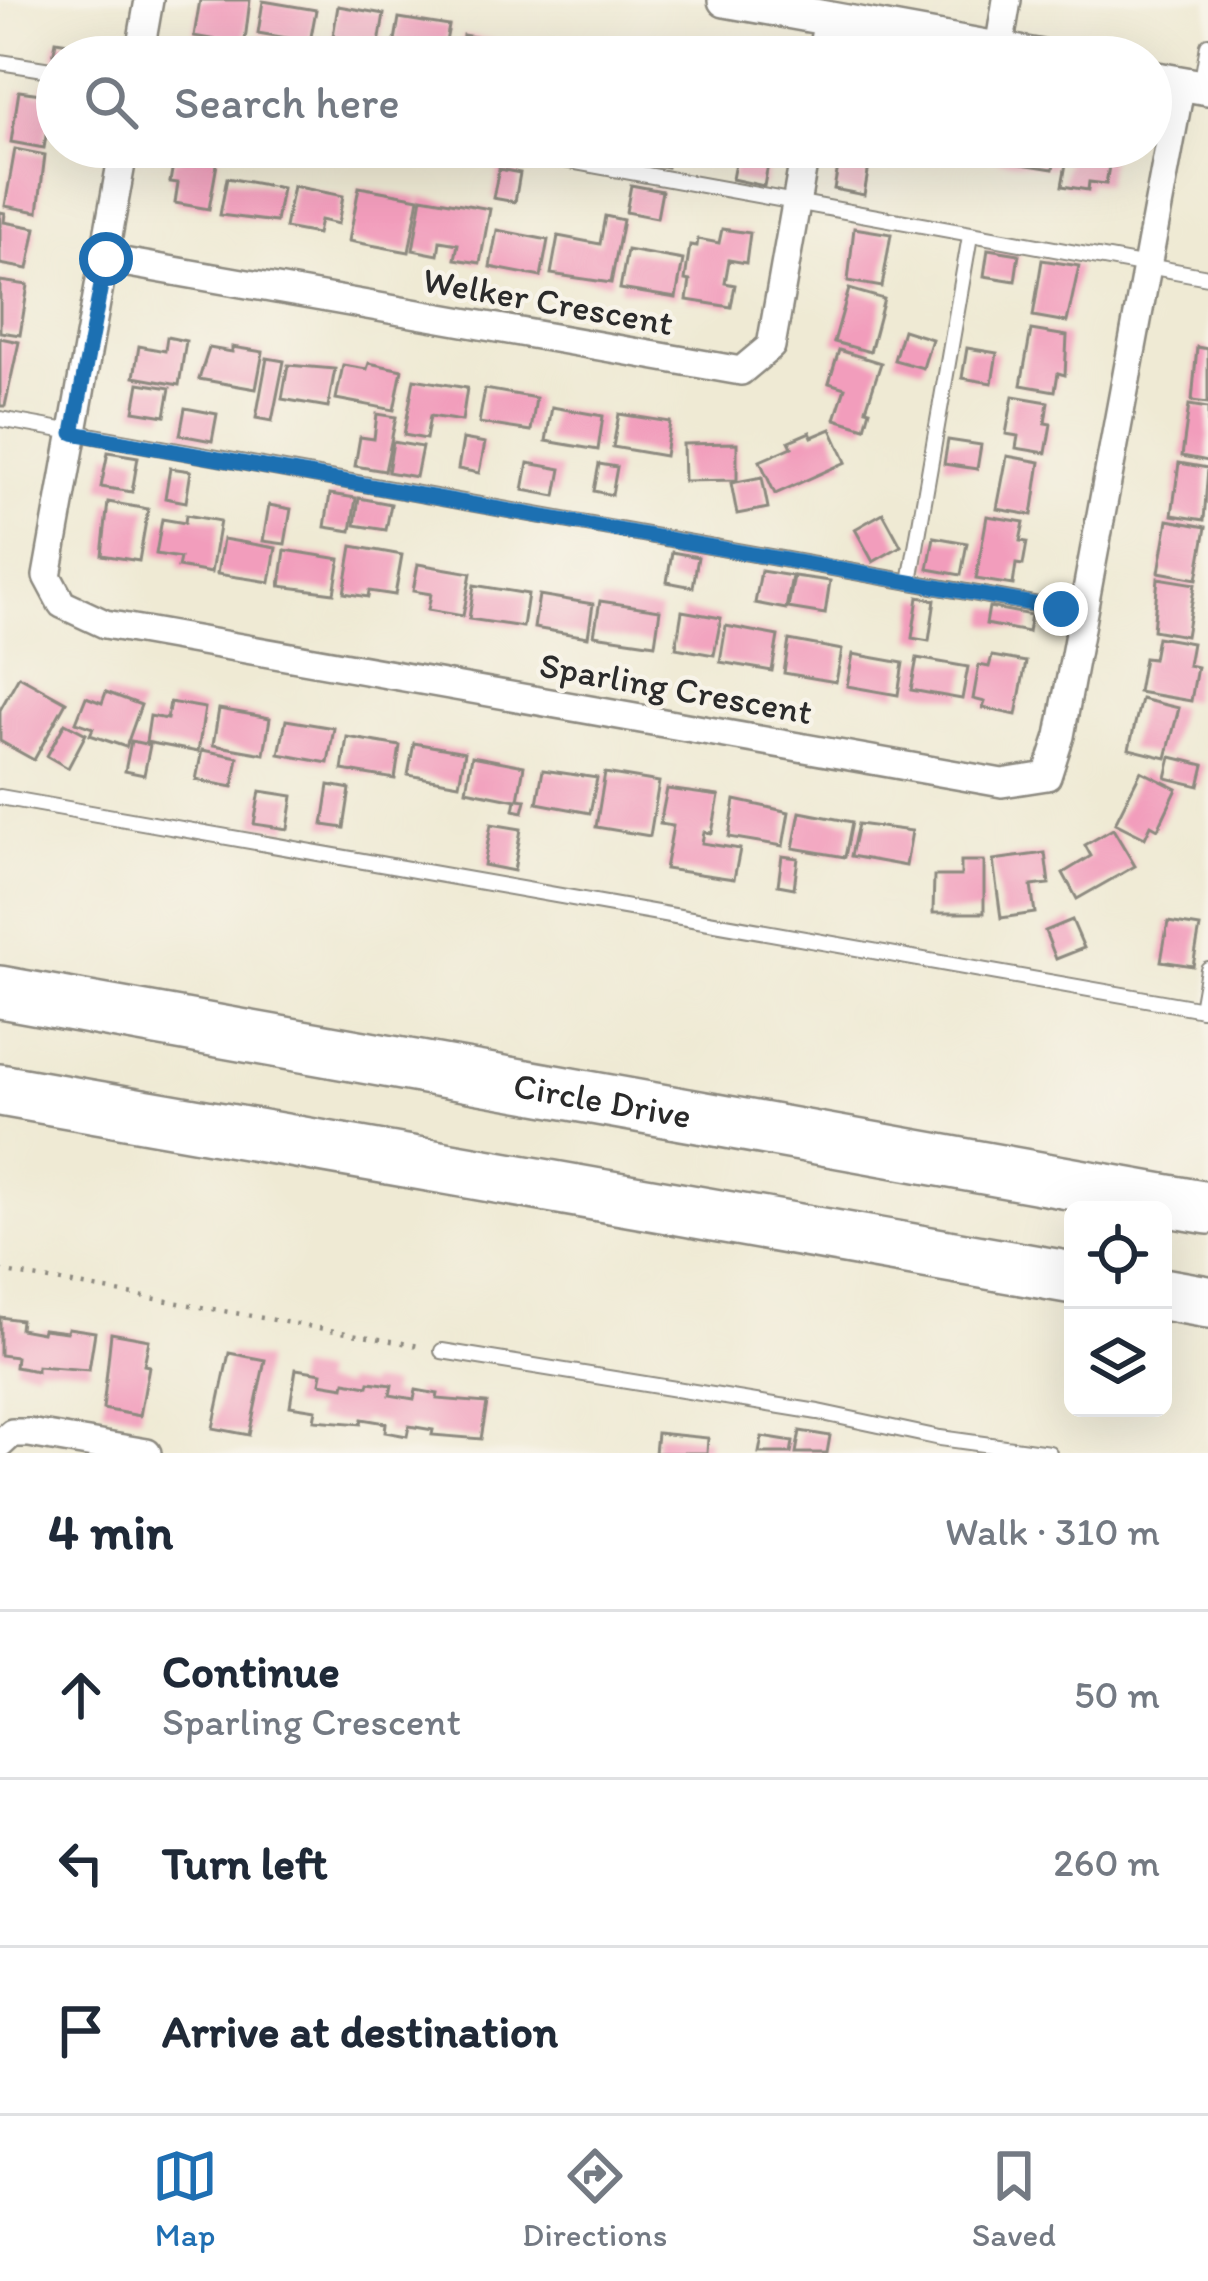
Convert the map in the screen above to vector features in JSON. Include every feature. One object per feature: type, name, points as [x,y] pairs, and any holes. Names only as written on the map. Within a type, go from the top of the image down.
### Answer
[{"type":"highway","points":[[0,974],[43,983],[96,1006]]},
{"type":"highway","name":"Circle Drive","points":[[0,992],[1208,1208]]},
{"type":"highway","points":[[0,1090],[1064,1276]]},
{"type":"highway","points":[[0,1102],[363,1154]]},
{"type":"highway","points":[[1172,1296],[1208,1302]]},
{"type":"street","points":[[143,36],[149,0]]},
{"type":"street","points":[[725,0],[925,36]]},
{"type":"street","points":[[1001,36],[1007,0]]},
{"type":"street","points":[[825,36],[828,19]]},
{"type":"street","name":"Sparling Crescent","points":[[1172,150],[1185,84]]},
{"type":"street","name":"Sparling Crescent","points":[[121,168],[47,576],[62,604],[105,624],[1002,783],[1047,776],[1060,736],[1168,168]]},
{"type":"street","name":"Welker Crescent","points":[[106,259],[741,371],[771,346],[802,168]]},
{"type":"street","points":[[0,1444],[12,1433],[29,1432],[148,1453]]},
{"type":"lane","points":[[1185,84],[1208,45]]},
{"type":"lane","points":[[0,62],[36,68]]},
{"type":"lane","points":[[609,168],[1208,277]]},
{"type":"lane","points":[[910,582],[970,236]]},
{"type":"lane","points":[[0,419],[1084,613]]},
{"type":"lane","points":[[0,797],[1204,1010],[1208,969]]},
{"type":"lane","points":[[442,1351],[1049,1453]]},
{"type":"path","points":[[0,1271],[442,1351]]},
{"type":"building","points":[[200,0],[250,0],[246,36],[194,36]]},
{"type":"building","points":[[263,1],[316,10],[311,36],[258,33]]},
{"type":"building","points":[[338,6],[384,14],[380,36],[333,36]]},
{"type":"building","points":[[399,18],[449,26],[447,36],[396,36]]},
{"type":"building","points":[[19,91],[36,93],[36,147],[11,142]]},
{"type":"building","points":[[15,149],[36,153],[36,168],[43,168],[38,212],[5,206]]},
{"type":"building","points":[[172,168],[216,168],[209,209],[175,203],[178,183],[170,182]]},
{"type":"building","points":[[734,168],[767,168],[764,186],[732,179]]},
{"type":"building","points":[[838,168],[869,168],[864,195],[834,189]]},
{"type":"building","points":[[1065,168],[1109,168],[1106,184],[1089,182],[1088,190],[1062,186]]},
{"type":"building","points":[[499,169],[520,173],[515,202],[493,198]]},
{"type":"building","points":[[227,178],[282,188],[276,222],[220,215]]},
{"type":"building","points":[[631,185],[662,191],[657,218],[626,212]]},
{"type":"building","points":[[293,186],[343,196],[338,224],[320,220],[317,234],[285,228]]},
{"type":"building","points":[[359,187],[419,198],[409,252],[349,241]]},
{"type":"building","points":[[422,197],[490,209],[480,263],[455,259],[458,244],[440,241],[438,255],[413,250]]},
{"type":"building","points":[[0,212],[5,213],[4,222],[36,228],[28,269],[0,264]]},
{"type":"building","points":[[605,216],[623,220],[611,283],[551,274],[558,236],[600,244]]},
{"type":"building","points":[[854,228],[891,234],[882,287],[848,281]]},
{"type":"building","points":[[722,229],[750,233],[746,263],[729,260],[725,283],[735,285],[731,307],[687,300],[690,245],[697,246],[698,239],[719,243]]},
{"type":"building","points":[[497,230],[548,240],[541,277],[490,267]]},
{"type":"building","points":[[988,249],[1019,254],[1015,281],[984,276]]},
{"type":"building","points":[[627,250],[683,260],[676,298],[620,289]]},
{"type":"building","points":[[1042,260],[1079,266],[1067,322],[1033,316]]},
{"type":"building","points":[[0,281],[28,285],[20,335],[0,332]]},
{"type":"building","points":[[849,289],[884,299],[870,352],[834,342]]},
{"type":"building","points":[[903,330],[932,339],[923,368],[894,360]]},
{"type":"building","points":[[1031,330],[1067,336],[1065,375],[1058,373],[1055,391],[1021,385]]},
{"type":"building","points":[[167,337],[186,341],[179,385],[134,377],[139,346],[165,351]]},
{"type":"building","points":[[0,338],[19,342],[5,406],[0,406]]},
{"type":"building","points":[[232,347],[263,352],[256,389],[199,379],[209,348],[232,352]]},
{"type":"building","points":[[1197,347],[1208,349],[1208,403],[1192,401]]},
{"type":"building","points":[[967,348],[997,353],[992,383],[962,378]]},
{"type":"building","points":[[839,350],[881,363],[865,428],[835,419],[845,388],[829,383]]},
{"type":"building","points":[[267,358],[284,361],[272,421],[256,418]]},
{"type":"building","points":[[369,363],[402,370],[394,410],[336,399],[343,365],[367,369]]},
{"type":"building","points":[[288,365],[335,369],[328,407],[282,399]]},
{"type":"building","points":[[414,379],[467,388],[462,421],[430,416],[426,439],[404,435]]},
{"type":"building","points":[[139,383],[170,388],[165,416],[134,411]]},
{"type":"building","points":[[485,389],[536,398],[531,431],[479,423]]},
{"type":"building","points":[[1013,396],[1048,402],[1045,423],[1051,424],[1046,453],[1016,448],[1018,436],[1006,434]]},
{"type":"building","points":[[1189,405],[1208,408],[1208,461],[1182,456]]},
{"type":"building","points":[[552,407],[603,416],[598,450],[546,441]]},
{"type":"building","points":[[185,408],[217,414],[212,441],[180,435]]},
{"type":"building","points":[[377,414],[396,417],[385,471],[355,466],[360,437],[374,439]]},
{"type":"building","points":[[619,414],[670,422],[665,456],[613,447]]},
{"type":"building","points":[[831,429],[846,462],[775,494],[760,461],[792,447],[789,441]]},
{"type":"building","points":[[463,439],[485,443],[479,473],[458,469]]},
{"type":"building","points":[[948,440],[981,445],[977,469],[944,464]]},
{"type":"building","points":[[393,442],[422,447],[416,477],[388,472]]},
{"type":"building","points":[[737,443],[737,480],[684,481],[683,444]]},
{"type":"building","points":[[108,452],[138,457],[132,492],[101,487]]},
{"type":"building","points":[[1007,456],[1040,462],[1032,515],[997,509]]},
{"type":"building","points":[[528,463],[561,469],[556,496],[523,490]]},
{"type":"building","points":[[1179,463],[1208,468],[1204,520],[1172,515]]},
{"type":"building","points":[[599,464],[617,467],[612,495],[594,491]]},
{"type":"building","points":[[170,468],[191,471],[186,502],[165,498]]},
{"type":"building","points":[[762,477],[768,508],[737,514],[731,483]]},
{"type":"building","points":[[330,494],[356,498],[351,531],[325,527]]},
{"type":"building","points":[[359,498],[391,504],[386,530],[355,525]]},
{"type":"building","points":[[108,502],[148,509],[139,561],[102,555]]},
{"type":"building","points":[[269,505],[291,509],[285,544],[263,541]]},
{"type":"building","points":[[883,513],[901,546],[873,562],[855,529]]},
{"type":"building","points":[[186,515],[220,521],[211,573],[178,567],[180,558],[156,554],[162,519],[185,523]]},
{"type":"building","points":[[987,516],[1024,522],[1023,565],[1016,564],[1013,585],[976,579]]},
{"type":"building","points":[[1168,520],[1206,527],[1197,579],[1159,572]]},
{"type":"building","points":[[934,537],[967,543],[961,575],[928,569]]},
{"type":"building","points":[[223,539],[276,548],[270,582],[217,574]]},
{"type":"building","points":[[352,546],[402,555],[395,595],[344,593]]},
{"type":"building","points":[[285,550],[340,559],[334,593],[280,586]]},
{"type":"building","points":[[672,552],[698,557],[693,587],[667,582]]},
{"type":"building","points":[[418,564],[471,573],[463,616],[428,610],[431,594],[413,591]]},
{"type":"building","points":[[761,571],[792,576],[786,609],[755,603]]},
{"type":"building","points":[[794,576],[830,581],[825,614],[788,608]]},
{"type":"building","points":[[1158,578],[1195,584],[1186,636],[1153,630]]},
{"type":"building","points":[[474,585],[528,594],[523,627],[469,619]]},
{"type":"building","points":[[539,595],[593,604],[588,637],[534,628]]},
{"type":"building","points":[[918,597],[935,600],[929,641],[912,638]]},
{"type":"building","points":[[600,601],[660,610],[655,644],[594,635]]},
{"type":"building","points":[[989,607],[1031,615],[1028,632],[986,624]]},
{"type":"building","points":[[682,611],[721,618],[714,655],[676,648]]},
{"type":"building","points":[[726,626],[778,636],[772,671],[720,662]]},
{"type":"building","points":[[1157,637],[1192,643],[1188,665],[1197,667],[1191,701],[1138,692],[1144,658],[1153,659]]},
{"type":"building","points":[[789,640],[842,650],[836,682],[784,673]]},
{"type":"building","points":[[853,654],[903,663],[898,695],[847,686]]},
{"type":"building","points":[[992,656],[1026,662],[1016,715],[983,708],[985,702],[973,699],[979,665],[989,667]]},
{"type":"building","points":[[917,658],[968,667],[962,699],[911,690]]},
{"type":"building","points":[[19,676],[66,702],[34,760],[0,741],[0,710]]},
{"type":"building","points":[[106,692],[141,705],[126,747],[90,735],[93,728],[76,722],[86,697],[102,703]]},
{"type":"building","points":[[1141,699],[1179,708],[1166,758],[1129,749]]},
{"type":"building","points":[[170,702],[205,708],[198,752],[146,742],[150,716],[167,719]]},
{"type":"building","points":[[219,709],[270,718],[264,754],[213,745]]},
{"type":"building","points":[[286,720],[334,728],[328,763],[279,754]]},
{"type":"building","points":[[65,723],[86,734],[68,768],[47,756]]},
{"type":"building","points":[[347,737],[400,746],[395,779],[342,770]]},
{"type":"building","points":[[131,741],[150,745],[144,775],[125,771]]},
{"type":"building","points":[[414,743],[465,752],[459,784],[408,775]]},
{"type":"building","points":[[202,750],[238,757],[233,787],[196,780]]},
{"type":"building","points":[[472,756],[524,766],[518,799],[526,800],[523,812],[514,810],[516,800],[466,790]]},
{"type":"building","points":[[1171,757],[1204,765],[1199,786],[1166,778]]},
{"type":"building","points":[[543,770],[597,778],[590,813],[537,803]]},
{"type":"building","points":[[1141,771],[1177,789],[1158,829],[1151,825],[1145,838],[1115,823]]},
{"type":"building","points":[[605,773],[659,782],[650,836],[596,827]]},
{"type":"building","points":[[329,785],[350,789],[344,828],[323,825]]},
{"type":"building","points":[[667,789],[719,796],[712,833],[704,832],[702,843],[740,849],[734,879],[665,869],[673,826],[660,824]]},
{"type":"building","points":[[260,791],[293,796],[288,829],[254,824]]},
{"type":"building","points":[[735,800],[789,812],[783,846],[729,837]]},
{"type":"building","points":[[800,812],[852,822],[845,857],[793,848]]},
{"type":"building","points":[[491,824],[521,829],[514,871],[484,865]]},
{"type":"building","points":[[858,824],[912,831],[906,866],[851,856]]},
{"type":"building","points":[[1113,829],[1135,866],[1077,899],[1063,873],[1091,856],[1085,845]]},
{"type":"building","points":[[1045,853],[1049,884],[1031,886],[1035,913],[1001,918],[993,860]]},
{"type":"building","points":[[782,856],[798,858],[794,888],[778,885]]},
{"type":"building","points":[[961,861],[984,861],[984,913],[933,913],[934,876],[961,876]]},
{"type":"building","points":[[1072,920],[1084,948],[1056,959],[1045,931]]},
{"type":"building","points":[[1168,922],[1200,927],[1193,966],[1161,961]]},
{"type":"building","points":[[0,1317],[21,1320],[20,1329],[42,1333],[43,1329],[67,1332],[68,1328],[95,1332],[89,1370],[15,1367],[16,1357],[0,1355]]},
{"type":"building","points":[[111,1333],[149,1340],[140,1416],[103,1409]]},
{"type":"building","points":[[229,1353],[265,1360],[249,1435],[213,1428]]},
{"type":"building","points":[[296,1369],[322,1373],[320,1383],[344,1387],[345,1382],[368,1386],[369,1382],[392,1385],[390,1395],[414,1399],[416,1390],[438,1394],[437,1399],[487,1403],[481,1439],[432,1435],[433,1430],[409,1426],[407,1436],[385,1432],[386,1423],[362,1419],[361,1424],[314,1420],[316,1410],[290,1406]]},
{"type":"building","points":[[800,1431],[830,1436],[827,1453],[796,1453]]},
{"type":"building","points":[[657,1433],[708,1438],[707,1453],[655,1453]]},
{"type":"building","points":[[762,1437],[793,1442],[791,1453],[759,1453]]},
{"type":"route","points":[[106,259],[73,433],[1061,609]]}]
